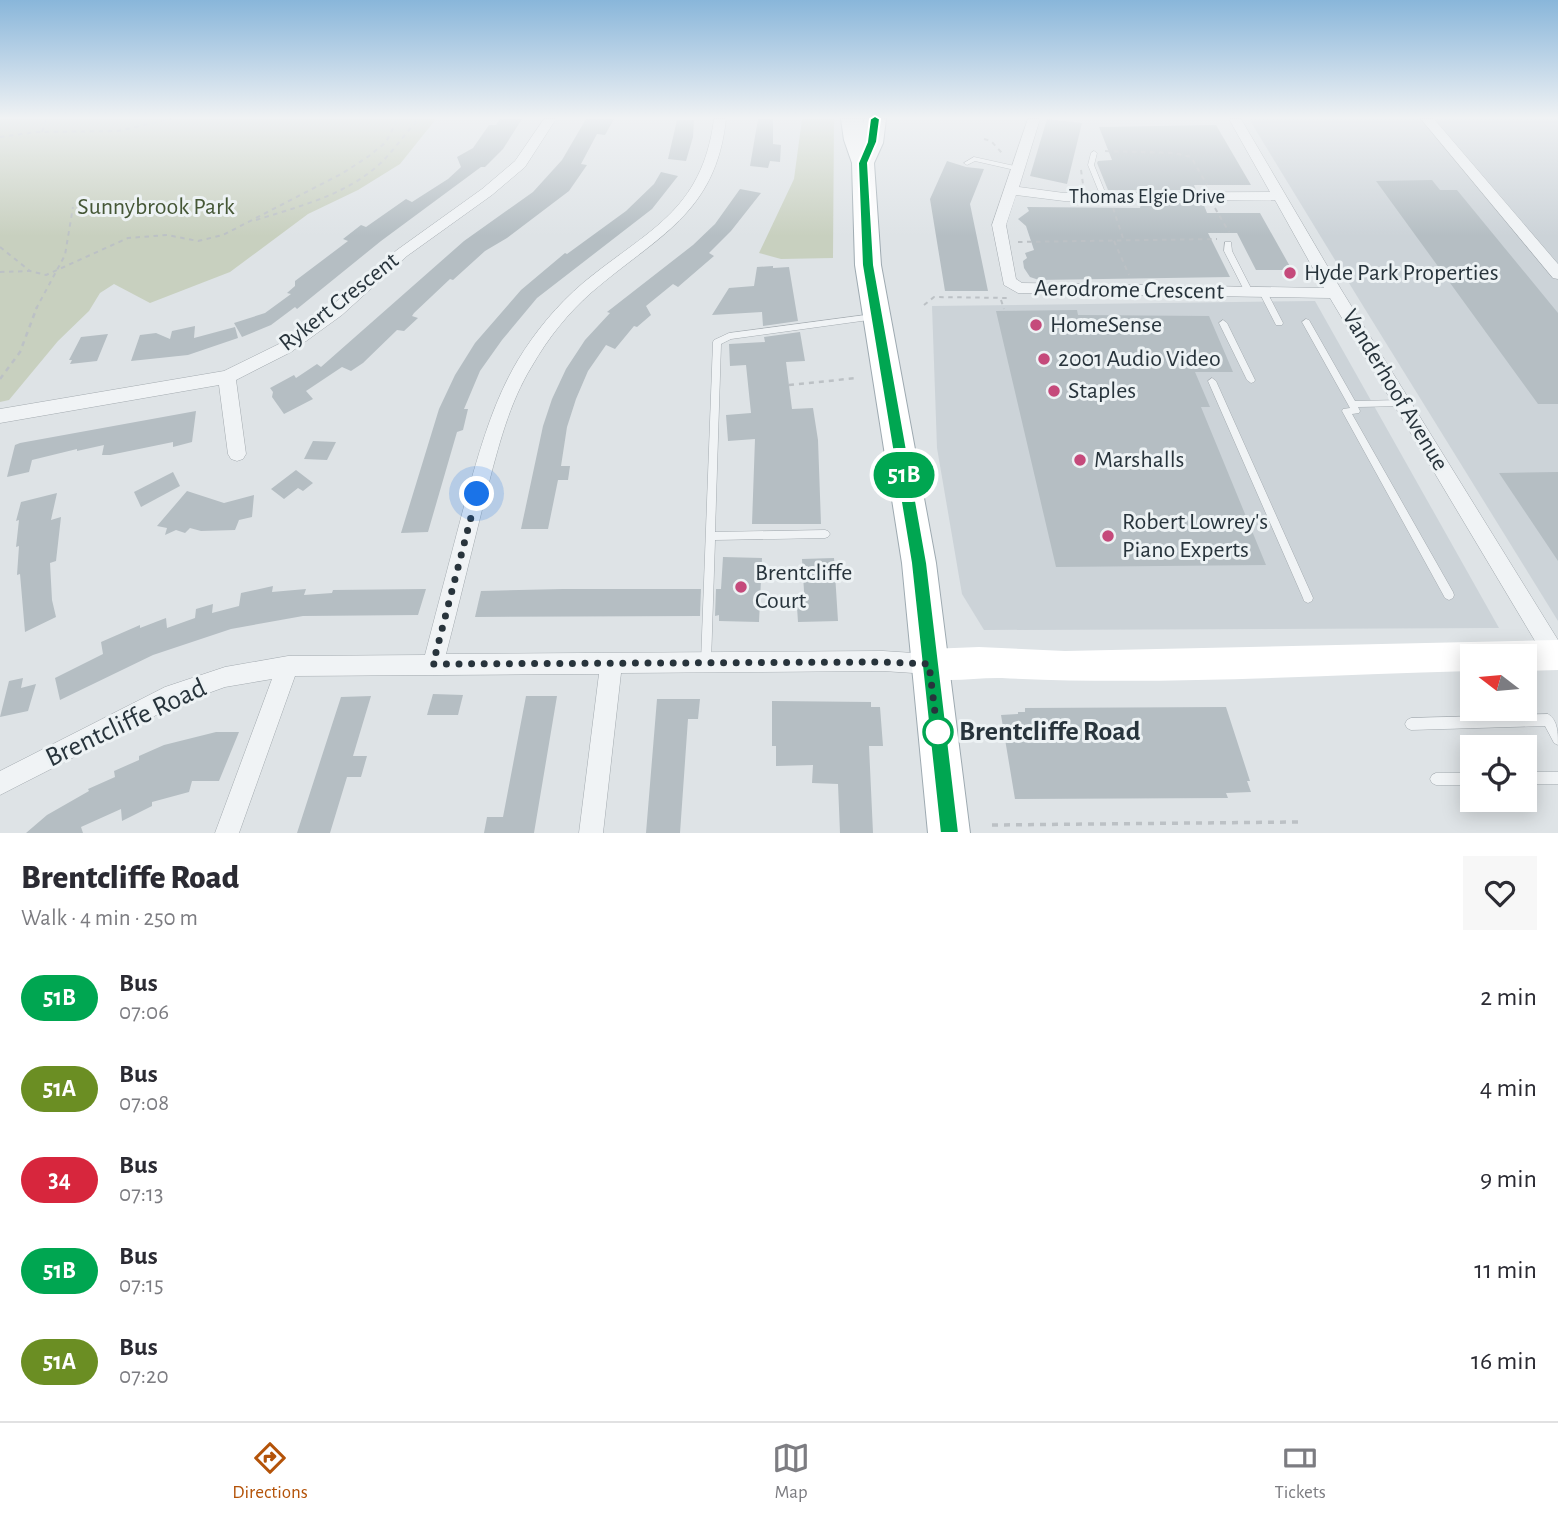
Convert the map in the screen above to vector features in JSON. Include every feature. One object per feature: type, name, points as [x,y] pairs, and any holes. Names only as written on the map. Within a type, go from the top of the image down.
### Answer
[{"type":"main road","points":[[861,158],[868,265],[919,563],[949,833]]},
{"type":"main road","points":[[863,163],[865,158]]},
{"type":"street","name":"Rykert Crescent","points":[[0,416],[227,377],[285,348],[336,311],[402,253],[487,192],[524,158]]},
{"type":"street","points":[[433,664],[491,442],[515,377],[543,336],[586,288],[663,230],[693,199],[714,158]]},
{"type":"street","name":"Aerodrome Crescent","points":[[1022,158],[999,225],[1009,281],[1018,288],[1335,293]]},
{"type":"street","name":"Vanderhoof Avenue","points":[[1258,158],[1335,293],[1557,656]]},
{"type":"street","points":[[1461,158],[1555,267]]},
{"type":"street","name":"Thomas Elgie Drive","points":[[1013,190],[1064,197],[1281,196]]},
{"type":"street","points":[[227,377],[237,454]]},
{"type":"street","name":"Brentcliffe Road","points":[[0,783],[173,695],[225,677],[288,666],[979,662],[1065,666],[1460,656]]},
{"type":"street","points":[[1537,656],[1557,656]]},
{"type":"street","points":[[590,833],[611,665]]},
{"type":"street","points":[[227,833],[288,666]]},
{"type":"lane","points":[[1093,158],[1091,165],[1106,197]]},
{"type":"lane","points":[[967,163],[974,159],[1019,169]]},
{"type":"lane","points":[[1228,240],[1228,251],[1279,323]]},
{"type":"lane","points":[[706,664],[718,342],[729,336],[876,317]]},
{"type":"lane","points":[[1223,323],[1251,380]]},
{"type":"lane","points":[[1306,323],[1356,411],[1346,411],[1449,595]]},
{"type":"lane","points":[[1212,381],[1308,598]]},
{"type":"lane","points":[[1352,404],[1402,403]]},
{"type":"lane","points":[[710,536],[825,534]]},
{"type":"lane","points":[[1412,724],[1548,720],[1558,739]]},
{"type":"lane","points":[[1537,778],[1558,778]]},
{"type":"lane","points":[[1436,779],[1460,779]]},
{"type":"path","points":[[0,272],[30,271],[47,275],[128,239],[167,235],[198,241],[223,235],[343,173],[366,158]]},
{"type":"path","points":[[246,224],[334,192],[373,170],[386,158]]},
{"type":"path","points":[[1191,158],[1208,188]]},
{"type":"path","points":[[1083,163],[1080,176],[1084,188]]},
{"type":"path","points":[[1106,197],[1124,241]]},
{"type":"path","points":[[1015,242],[1064,239],[1228,240],[1212,203]]},
{"type":"path","points":[[0,379],[17,356],[30,319],[68,246],[69,214],[73,207]]},
{"type":"path","points":[[1114,241],[1135,291]]},
{"type":"path","points":[[0,247],[30,271]]},
{"type":"path","points":[[924,304],[934,297],[1001,300],[1012,296],[1009,281]]},
{"type":"path","points":[[1001,300],[1004,309]]},
{"type":"path","points":[[789,384],[857,378]]},
{"type":"path","points":[[992,825],[1298,822]]},
{"type":"shaded area","points":[[1273,158],[1558,158],[1558,621]]},
{"type":"shaded area","points":[[1315,301],[1499,628],[984,630],[962,594],[937,448],[932,306]]},
{"type":"green space","name":"Sunnybrook Park","points":[[0,158],[405,158],[400,164],[358,190],[308,214],[230,272],[150,303],[114,284],[100,293],[89,311],[58,341],[9,400],[0,402]]},
{"type":"green space","points":[[797,158],[834,158],[833,258],[781,259],[759,253],[794,179]]},
{"type":"building","points":[[457,158],[494,158],[381,241],[297,309],[295,307],[271,325],[242,337],[234,323],[265,313],[291,294],[287,293],[295,286],[295,281],[348,241],[343,239],[361,225],[366,227],[406,199],[412,202],[448,179],[461,167]]},
{"type":"building","points":[[584,158],[581,164],[587,165],[569,191],[507,238],[485,251],[453,280],[450,279],[414,313],[412,316],[418,318],[404,331],[397,330],[351,371],[342,367],[306,391],[313,399],[284,414],[272,397],[270,388],[294,375],[296,378],[317,364],[321,367],[464,241],[533,192],[562,160]]},
{"type":"building","points":[[668,158],[687,158],[686,161]]},
{"type":"building","points":[[751,158],[780,158],[780,162],[770,161],[768,168],[750,166]]},
{"type":"building","points":[[1035,158],[1073,158],[1067,184],[1030,176]]},
{"type":"building","points":[[1111,158],[1235,158],[1251,185],[1194,185],[1196,190],[1108,190],[1097,163],[1112,160]]},
{"type":"building","points":[[947,161],[984,169],[970,204],[988,291],[945,291],[930,199]]},
{"type":"building","points":[[661,172],[678,176],[652,209],[537,298],[502,340],[480,371],[464,409],[468,409],[463,430],[457,432],[428,532],[401,533],[439,409],[455,375],[475,343],[521,290],[565,253],[626,211],[654,184]]},
{"type":"building","points":[[1432,180],[1440,190],[1457,190],[1558,313],[1558,404],[1538,404],[1376,181]]},
{"type":"building","points":[[740,189],[761,193],[731,231],[709,253],[714,256],[678,287],[673,284],[646,306],[651,315],[637,327],[634,326],[615,349],[606,345],[588,371],[567,427],[561,466],[570,466],[568,480],[558,480],[548,529],[521,529],[543,426],[566,369],[585,340],[610,313],[607,312],[693,245],[715,224]]},
{"type":"building","points":[[1141,203],[1203,203],[1207,213],[1260,213],[1292,270],[1256,270],[1237,233],[1208,233],[1230,277],[1039,280],[1030,277],[1024,268],[1023,261],[1027,258],[1025,253],[1034,250],[1026,226],[1018,219],[1029,211],[1027,207],[1140,208]]},
{"type":"building","points":[[757,267],[789,267],[798,321],[763,326],[762,312],[712,315],[729,288],[754,286]]},
{"type":"building","points":[[1077,310],[1078,315],[1209,316],[1233,372],[1195,372],[1210,407],[1201,407],[1266,565],[1056,567],[996,311]]},
{"type":"building","points":[[195,326],[194,338],[235,327],[238,338],[188,355],[131,361],[140,335],[156,333],[170,339],[172,331]]},
{"type":"building","points":[[800,332],[805,361],[786,362],[792,409],[813,408],[818,440],[821,524],[752,524],[755,439],[728,441],[726,415],[751,413],[746,365],[730,366],[729,344],[765,342],[764,337]]},
{"type":"building","points":[[108,334],[97,361],[70,364],[72,360],[69,360],[81,337]]},
{"type":"building","points":[[196,411],[192,442],[173,447],[173,442],[110,455],[102,455],[104,445],[77,449],[32,460],[29,472],[7,477],[15,445],[20,443]]},
{"type":"building","points":[[313,441],[336,442],[327,460],[304,459]]},
{"type":"building","points":[[296,470],[313,483],[303,491],[298,488],[284,499],[271,489]]},
{"type":"building","points":[[173,472],[180,486],[141,507],[134,492]]},
{"type":"building","points":[[1558,472],[1558,561],[1499,473]]},
{"type":"building","points":[[187,491],[224,503],[254,495],[252,517],[239,520],[235,530],[201,531],[190,528],[185,533],[176,530],[165,535],[167,528],[157,526]]},
{"type":"building","points":[[57,493],[51,520],[61,517],[56,561],[50,563],[56,617],[25,632],[20,574],[17,575],[19,520],[16,521],[21,502]]},
{"type":"building","name":"Brentcliffe Court","points":[[723,557],[762,558],[759,622],[719,621],[719,615],[715,616],[716,589],[721,589]]},
{"type":"building","points":[[834,558],[838,621],[798,622],[797,607],[805,607],[802,559]]},
{"type":"building","points":[[273,586],[272,592],[306,589],[304,595],[332,593],[333,590],[426,589],[418,615],[303,616],[231,629],[153,655],[60,700],[55,678],[103,654],[101,642],[140,625],[140,628],[166,618],[167,628],[195,618],[196,609],[213,604],[212,613],[239,606],[241,593]]},
{"type":"building","points":[[701,589],[700,616],[475,617],[481,591]]},
{"type":"building","points":[[23,678],[21,688],[36,684],[28,711],[0,717],[9,681]]},
{"type":"building","points":[[433,694],[463,695],[458,715],[427,715]]},
{"type":"building","points":[[371,696],[353,756],[367,756],[361,777],[347,777],[330,833],[297,833],[341,697]]},
{"type":"building","points":[[526,696],[557,696],[534,833],[484,833],[487,817],[503,817]]},
{"type":"building","points":[[657,699],[700,699],[698,719],[688,719],[680,833],[646,833]]},
{"type":"building","points":[[772,701],[871,702],[871,707],[880,707],[883,746],[869,746],[873,833],[840,833],[838,784],[812,783],[813,765],[776,766],[776,746],[772,746]]},
{"type":"building","points":[[1226,707],[1250,781],[1247,781],[1251,792],[1226,793],[1228,798],[1015,799],[1001,715],[1025,712],[1025,708]]},
{"type":"building","points":[[216,732],[239,732],[219,781],[192,781],[189,792],[152,802],[152,806],[122,821],[121,809],[81,827],[83,833],[26,833],[47,815],[89,791],[88,789],[115,777],[114,771],[139,760],[139,756],[164,745]]},
{"type":"bus line","name":"51B","points":[[865,158],[864,218],[868,265],[919,563],[949,833]]},
{"type":"place","name":"Hyde Park Properties","points":[[1290,273]]},
{"type":"place","name":"HomeSense","points":[[1036,325]]},
{"type":"place","name":"2001 Audio Video","points":[[1044,359]]},
{"type":"place","name":"Staples","points":[[1054,391]]},
{"type":"place","name":"Marshalls","points":[[1080,460]]},
{"type":"place","name":"Robert Lowrey's Piano Experts","points":[[1108,536]]},
{"type":"place","name":"Brentcliffe Court","points":[[741,587]]},
{"type":"place","name":"Brentcliffe Road","points":[[938,732]]},
{"type":"route","points":[[477,494],[433,664],[929,664],[938,737],[938,732]]}]
